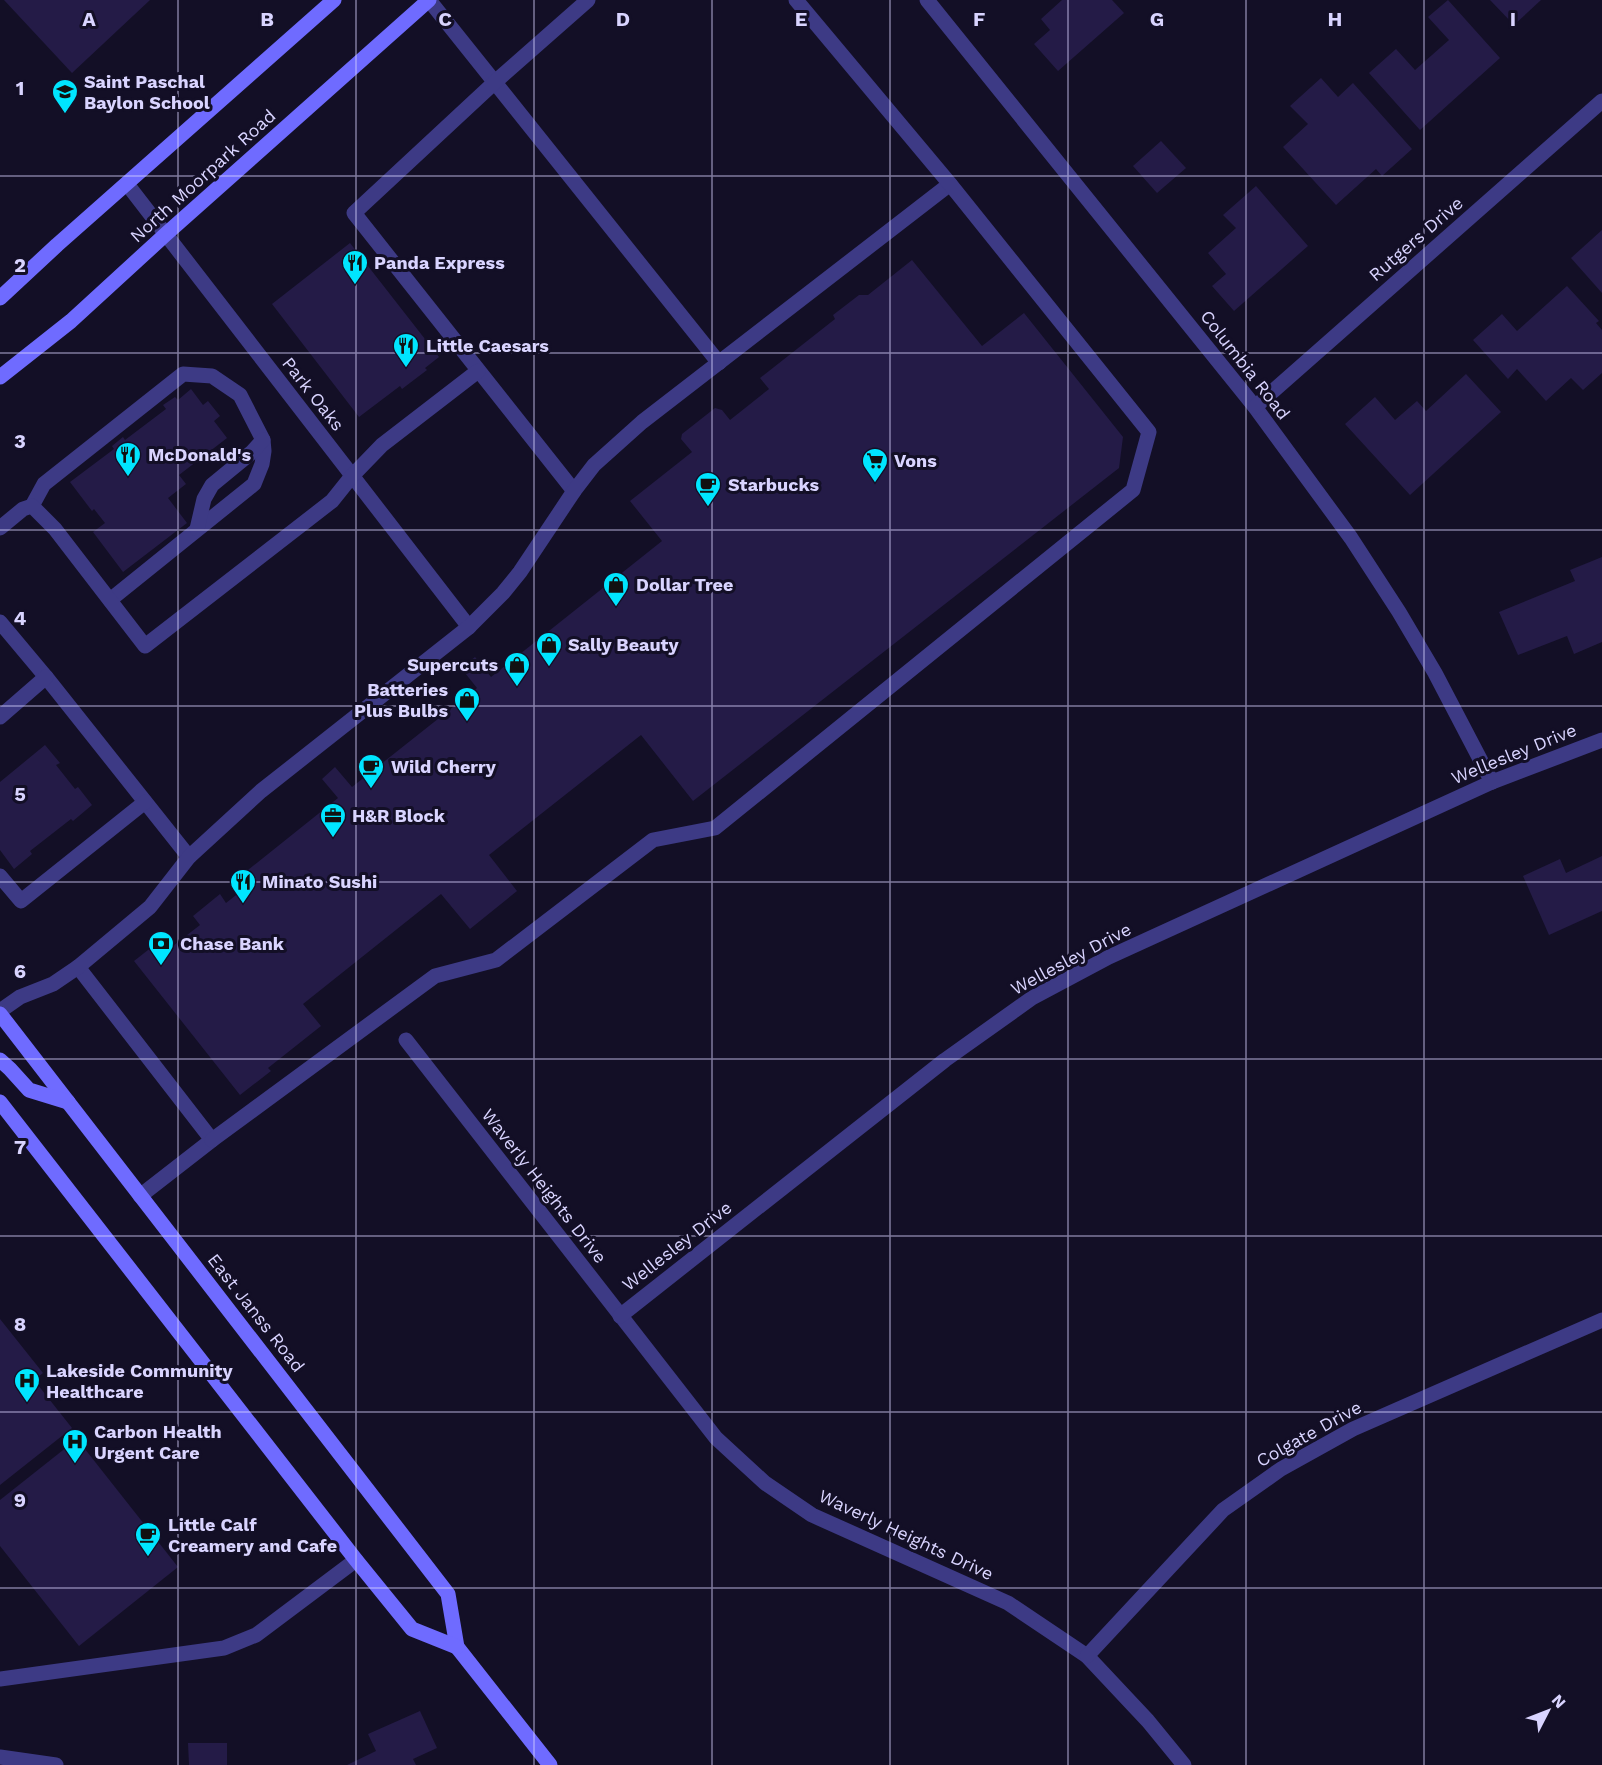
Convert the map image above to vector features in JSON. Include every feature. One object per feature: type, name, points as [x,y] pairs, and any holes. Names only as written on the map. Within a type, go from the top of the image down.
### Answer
[{"type":"main road","points":[[0,298],[334,0]]},
{"type":"main road","name":"North Moorpark Road","points":[[0,377],[71,321],[429,0]]},
{"type":"main road","name":"East Janss Road","points":[[0,1012],[448,1594],[457,1647],[550,1765]]},
{"type":"main road","points":[[0,1060],[29,1090],[68,1102]]},
{"type":"main road","name":"East Janss Road","points":[[0,1102],[412,1629],[457,1647]]},
{"type":"street","points":[[429,0],[719,363]]},
{"type":"street","points":[[574,492],[354,213],[495,82],[588,0]]},
{"type":"street","points":[[141,1196],[212,1140],[435,976],[496,960],[653,840],[715,828],[1133,490],[1149,432],[950,184],[796,0]]},
{"type":"street","name":"Columbia Road","points":[[927,0],[1255,407],[1351,538],[1435,673],[1492,782]]},
{"type":"street","name":"Rutgers Drive","points":[[1255,407],[1602,101]]},
{"type":"street","name":"Park Oaks","points":[[127,184],[469,627]]},
{"type":"street","points":[[0,1012],[20,997],[53,984],[78,968],[150,907],[189,857],[261,791],[469,627],[515,579],[594,465],[642,423],[950,184]]},
{"type":"street","points":[[32,506],[55,529],[145,646],[332,501],[382,445],[478,371]]},
{"type":"street","points":[[0,528],[23,508],[32,506],[44,484],[183,375],[212,376],[240,395],[263,440],[262,464],[254,483],[110,600]]},
{"type":"street","points":[[197,529],[204,499],[212,485],[252,453],[263,440]]},
{"type":"street","points":[[0,622],[189,857]]},
{"type":"street","points":[[0,717],[46,677]]},
{"type":"street","name":"Wellesley Drive","points":[[620,1316],[945,1060],[1032,998],[1109,957],[1492,782],[1602,740]]},
{"type":"street","points":[[0,876],[21,901],[145,802]]},
{"type":"street","points":[[78,968],[212,1140]]},
{"type":"street","name":"Waverly Heights Drive","points":[[406,1040],[717,1438],[765,1483],[812,1515],[1008,1604],[1087,1656],[1148,1721],[1184,1765]]},
{"type":"street","name":"Colgate Drive","points":[[1087,1656],[1223,1510],[1281,1469],[1353,1428],[1602,1320]]},
{"type":"street","points":[[0,1679],[224,1648],[256,1635],[356,1560]]},
{"type":"street","points":[[0,1757],[56,1765]]},
{"type":"building","points":[[4,0],[150,0],[72,73]]},
{"type":"building","points":[[1062,0],[1112,0],[1124,13],[1058,71],[1034,44],[1050,30],[1041,19]]},
{"type":"building","points":[[1448,0],[1500,58],[1420,130],[1369,73],[1396,49],[1415,70],[1449,40],[1428,17]]},
{"type":"building","points":[[1490,0],[1541,0],[1514,25]]},
{"type":"building","points":[[1321,78],[1338,97],[1353,83],[1412,149],[1382,176],[1376,169],[1336,205],[1283,147],[1308,124],[1290,106]]},
{"type":"building","points":[[1161,141],[1186,168],[1157,193],[1133,166]]},
{"type":"building","points":[[1256,186],[1308,246],[1234,311],[1212,286],[1226,274],[1208,253],[1236,228],[1223,215]]},
{"type":"building","points":[[1602,230],[1602,293],[1571,258]]},
{"type":"building","points":[[350,243],[439,357],[425,368],[427,370],[402,389],[400,386],[359,417],[272,304]]},
{"type":"building","points":[[912,260],[982,346],[1024,313],[1123,437],[1119,468],[693,801],[641,735],[489,855],[517,891],[470,929],[441,894],[303,1004],[321,1026],[268,1068],[271,1071],[240,1095],[134,961],[162,939],[169,949],[200,925],[193,916],[220,894],[226,903],[245,888],[238,878],[338,798],[322,779],[335,767],[352,787],[477,688],[461,668],[475,657],[491,677],[662,541],[630,501],[692,452],[681,439],[682,434],[715,408],[722,410],[730,420],[769,389],[760,378],[835,319],[833,315],[859,295],[868,295]]},
{"type":"building","points":[[1567,286],[1599,321],[1596,323],[1602,330],[1602,373],[1583,390],[1571,378],[1546,401],[1517,369],[1508,379],[1473,340],[1502,314],[1517,331]]},
{"type":"building","points":[[1466,374],[1501,412],[1410,495],[1345,424],[1375,397],[1395,420],[1417,401],[1426,411]]},
{"type":"building","name":"McDonald's","points":[[191,389],[203,405],[208,401],[220,416],[214,421],[227,438],[179,475],[186,484],[168,498],[187,523],[123,572],[93,532],[105,523],[94,509],[92,511],[70,482],[114,449],[112,446],[123,437],[125,440],[166,409],[163,405],[175,397],[178,400]]},
{"type":"building","points":[[1602,557],[1602,642],[1574,654],[1567,636],[1518,655],[1499,612],[1575,581],[1570,570]]},
{"type":"building","points":[[45,745],[60,763],[56,765],[75,789],[78,787],[92,805],[30,851],[32,854],[14,869],[0,850],[0,782]]},
{"type":"building","points":[[1602,856],[1602,911],[1549,935],[1523,876],[1560,859],[1566,873]]},
{"type":"building","name":"Lakeside Community Healthcare","points":[[0,1319],[43,1373],[34,1380],[72,1428],[0,1485]]},
{"type":"building","points":[[77,1439],[178,1567],[79,1646],[0,1546],[0,1500]]},
{"type":"building","points":[[420,1711],[437,1748],[413,1759],[416,1765],[347,1765],[376,1751],[368,1734]]},
{"type":"building","points":[[188,1743],[227,1743],[227,1765],[189,1765]]},
{"type":"place","name":"Saint Paschal Baylon School","points":[[65,115]]},
{"type":"place","name":"Panda Express","points":[[355,286]]},
{"type":"place","name":"Little Caesars","points":[[406,369]]},
{"type":"place","name":"McDonald's","points":[[128,478]]},
{"type":"place","name":"Vons","points":[[875,484]]},
{"type":"place","name":"Starbucks","points":[[708,508]]},
{"type":"place","name":"Dollar Tree","points":[[616,608]]},
{"type":"place","name":"Sally Beauty","points":[[549,668]]},
{"type":"place","name":"Supercuts","points":[[517,688]]},
{"type":"place","name":"Batteries Plus Bulbs","points":[[467,723]]},
{"type":"place","name":"Wild Cherry","points":[[371,790]]},
{"type":"place","name":"H&R Block","points":[[333,839]]},
{"type":"place","name":"Minato Sushi","points":[[243,905]]},
{"type":"place","name":"Chase Bank","points":[[161,967]]},
{"type":"place","name":"Lakeside Community Healthcare","points":[[27,1404]]},
{"type":"place","name":"Carbon Health Urgent Care","points":[[75,1465]]},
{"type":"place","name":"Little Calf Creamery and Cafe","points":[[148,1558]]}]
